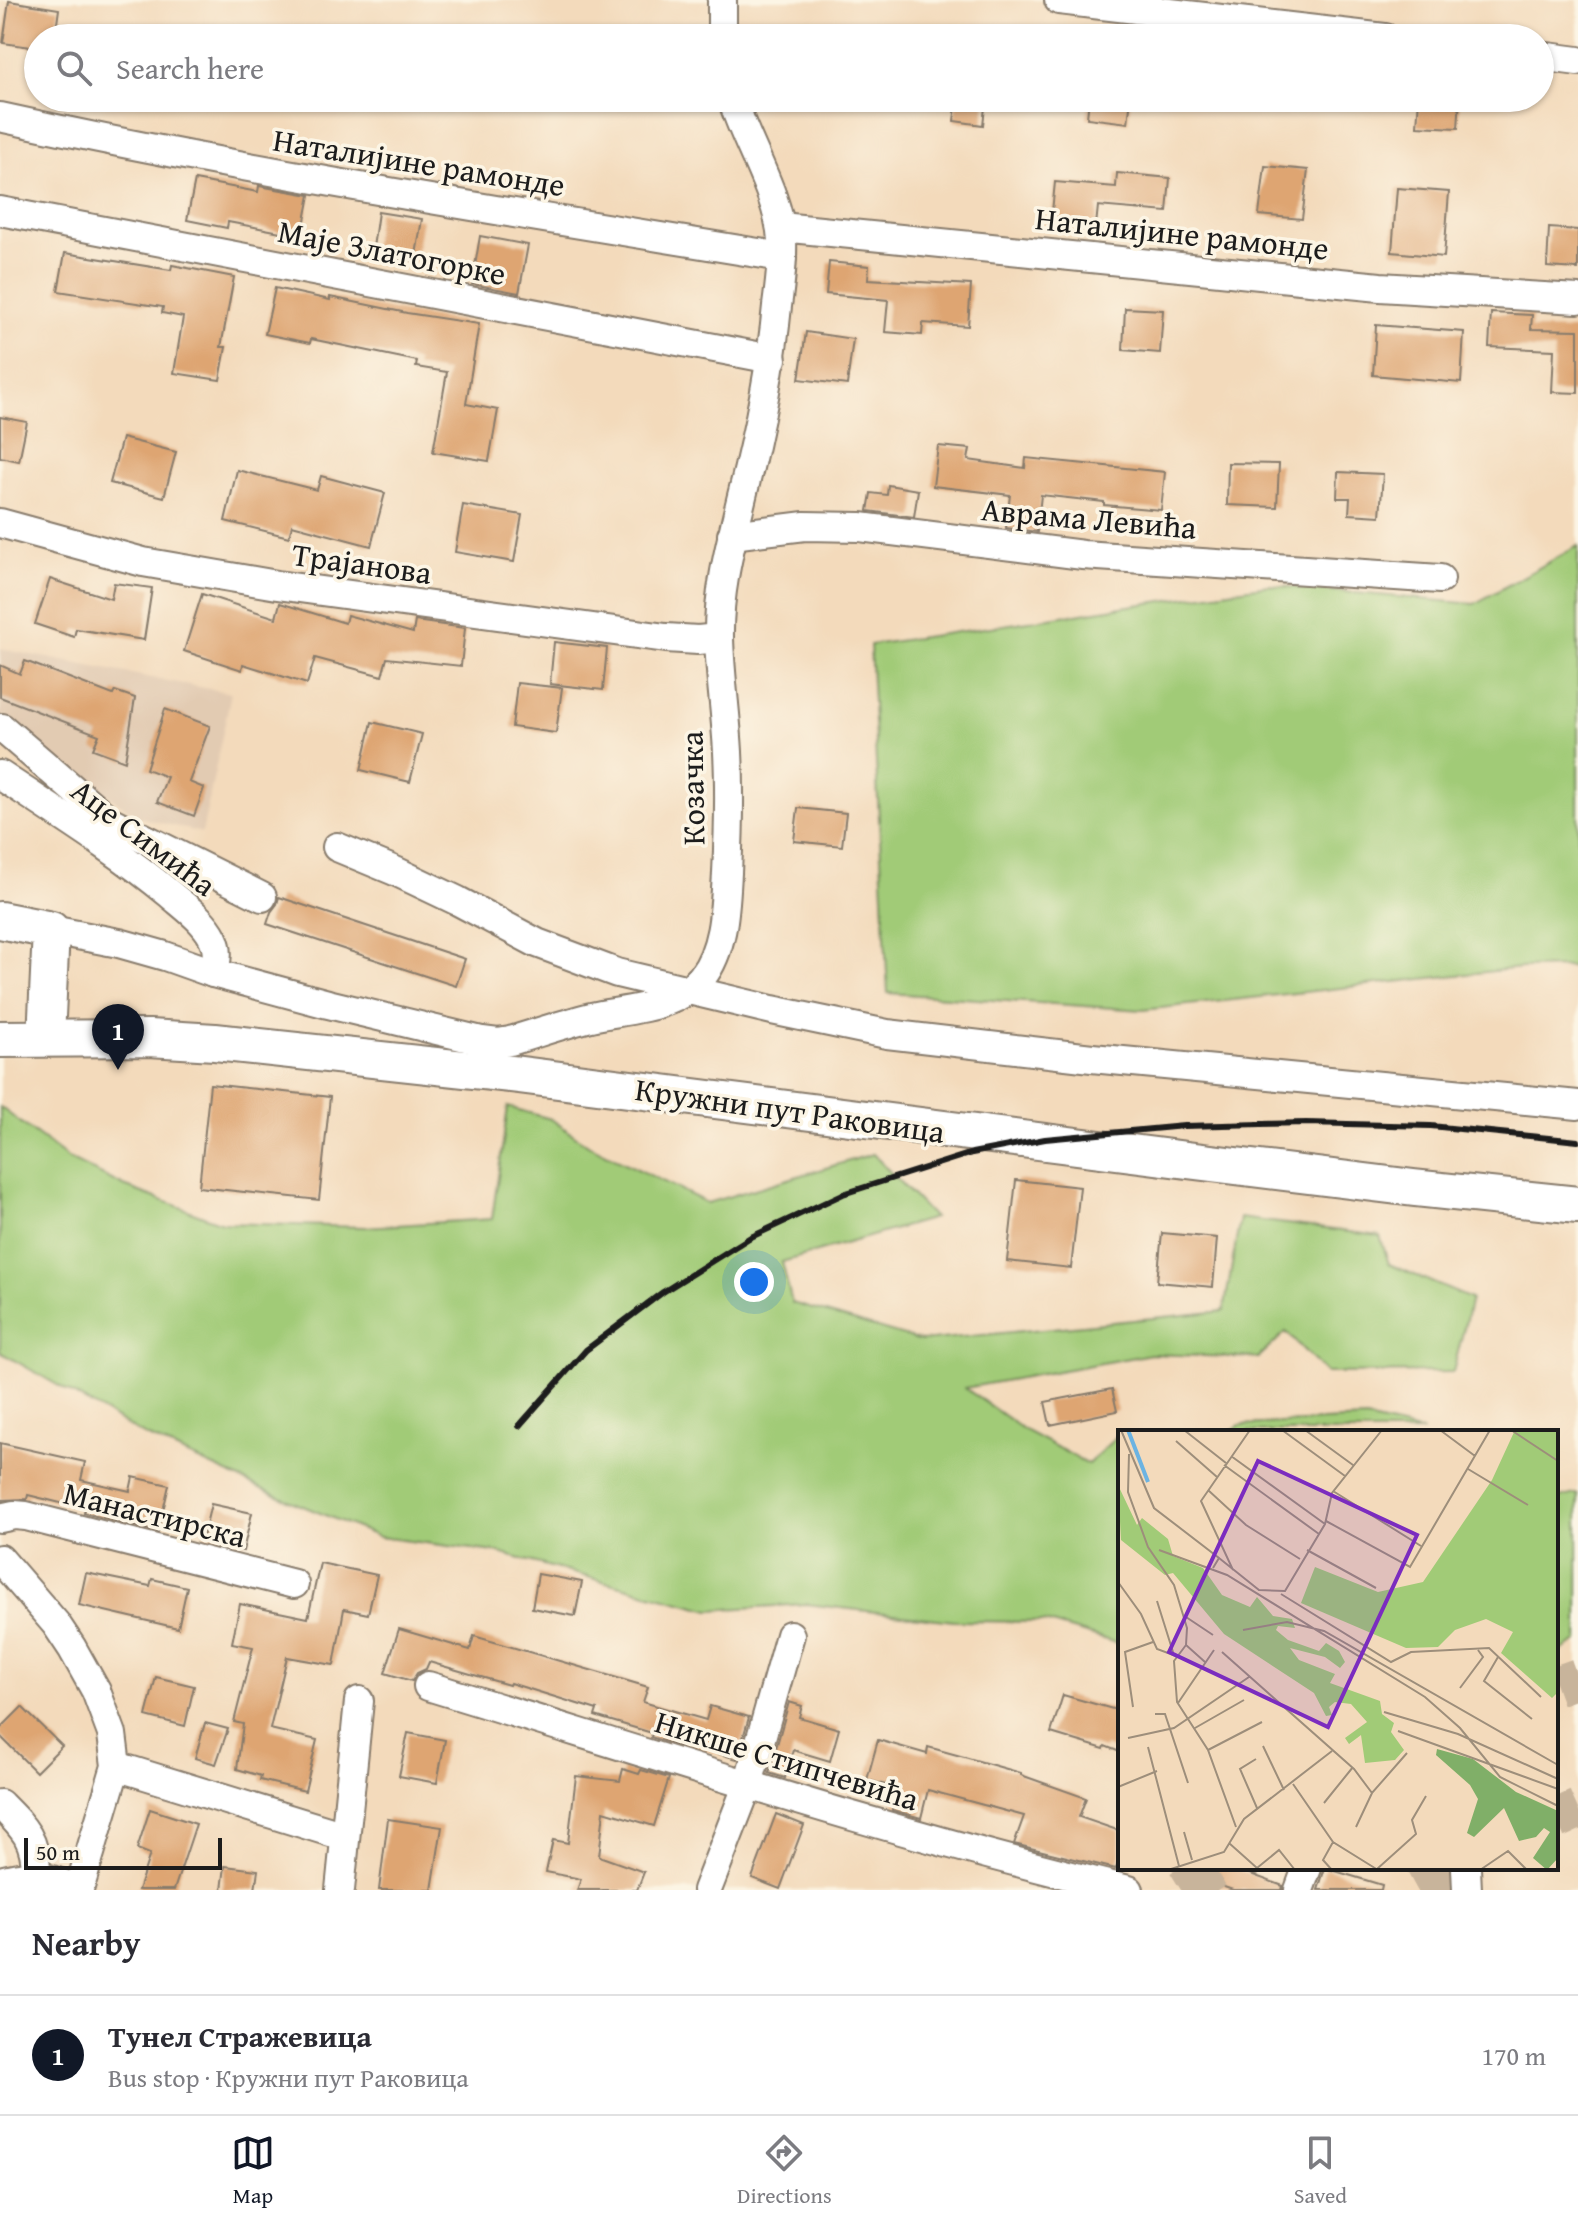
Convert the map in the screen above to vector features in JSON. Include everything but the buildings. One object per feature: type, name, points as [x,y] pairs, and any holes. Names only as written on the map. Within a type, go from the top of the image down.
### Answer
[{"type":"main road","points":[[0,920],[51,930],[46,1038]]},
{"type":"main road","name":"Кружни пут Раковица","points":[[0,1039],[199,1041],[520,1075],[1194,1161],[1578,1205]]},
{"type":"street","points":[[722,0],[722,24]]},
{"type":"street","points":[[1059,0],[1265,24]]},
{"type":"street","points":[[1554,58],[1578,61]]},
{"type":"street","name":"Козачка","points":[[51,930],[119,943],[213,973],[328,1004],[498,1043],[591,1017],[653,1005],[689,989],[703,975],[714,957],[725,900],[728,753],[719,638],[722,589],[772,359],[782,257],[781,227],[738,112]]},
{"type":"street","name":"Наталијине рамонде","points":[[0,117],[135,147],[265,171],[782,257]]},
{"type":"street","name":"Маје Златогорке","points":[[0,211],[772,359]]},
{"type":"street","name":"Наталијине рамонде","points":[[781,227],[1364,285],[1578,299]]},
{"type":"street","name":"Трајанова","points":[[0,523],[143,562],[277,585],[652,637],[719,638]]},
{"type":"street","name":"Аврама Левића","points":[[732,535],[805,526],[860,527],[1083,555],[1440,579]]},
{"type":"street","points":[[2,728],[104,831],[262,897]]},
{"type":"street","name":"Аце Симића","points":[[0,775],[104,831],[206,927],[217,951],[213,973]]},
{"type":"street","points":[[337,847],[458,901],[537,943],[617,973],[887,1034],[1138,1063],[1578,1105]]},
{"type":"street","name":"Манастирска","points":[[0,1518],[26,1516],[294,1584]]},
{"type":"street","points":[[0,1559],[56,1624],[85,1669],[112,1734],[116,1766],[78,1890],[52,1878],[36,1875],[0,1881]]},
{"type":"street","points":[[707,1890],[748,1784],[790,1635]]},
{"type":"street","name":"Никше Стипчевића","points":[[428,1686],[699,1771],[1019,1864],[1129,1890]]},
{"type":"street","points":[[340,1890],[359,1701]]},
{"type":"street","points":[[116,1766],[344,1836]]},
{"type":"street","points":[[0,1804],[23,1827],[31,1840],[36,1857],[36,1875]]},
{"type":"street","points":[[1299,1890],[1306,1870]]},
{"type":"street","points":[[1466,1870],[1467,1890]]},
{"type":"shaded area","points":[[0,649],[231,693],[202,833],[138,817],[33,740],[23,766],[0,745]]},
{"type":"green space","points":[[1578,546],[1578,967],[1521,968],[1143,1010],[888,993],[870,645],[1269,585],[1474,604]]},
{"type":"green space","points":[[0,1107],[69,1159],[124,1186],[222,1223],[364,1227],[492,1219],[508,1107],[551,1119],[588,1145],[707,1203],[873,1154],[934,1218],[782,1262],[792,1303],[921,1341],[1224,1311],[1240,1218],[1380,1236],[1389,1264],[1471,1299],[1453,1372],[1326,1373],[1286,1332],[1258,1358],[1151,1354],[965,1388],[1024,1430],[1088,1464],[1118,1435],[1118,1643],[1045,1622],[954,1621],[806,1604],[710,1610],[495,1552],[379,1537],[271,1493],[144,1435],[0,1352]]},
{"type":"green space","points":[[1366,1419],[1414,1430],[1232,1430],[1240,1425]]},
{"type":"green space","points":[[1578,1495],[1578,1641],[1558,1653],[1558,1498]]},
{"type":"tunnel","points":[[1558,1685],[1578,1678]]},
{"type":"tunnel","points":[[1558,1818],[1578,1809]]},
{"type":"tunnel","points":[[1181,1890],[1213,1870]]},
{"type":"tunnel","points":[[1417,1890],[1453,1870]]},
{"type":"railway","points":[[519,1426],[586,1350],[663,1292],[749,1238],[843,1194],[972,1153],[1045,1139],[1184,1126],[1306,1123],[1431,1126],[1578,1141]]},
{"type":"place","name":"Тунел Стражевица","points":[[118,1070]]}]
